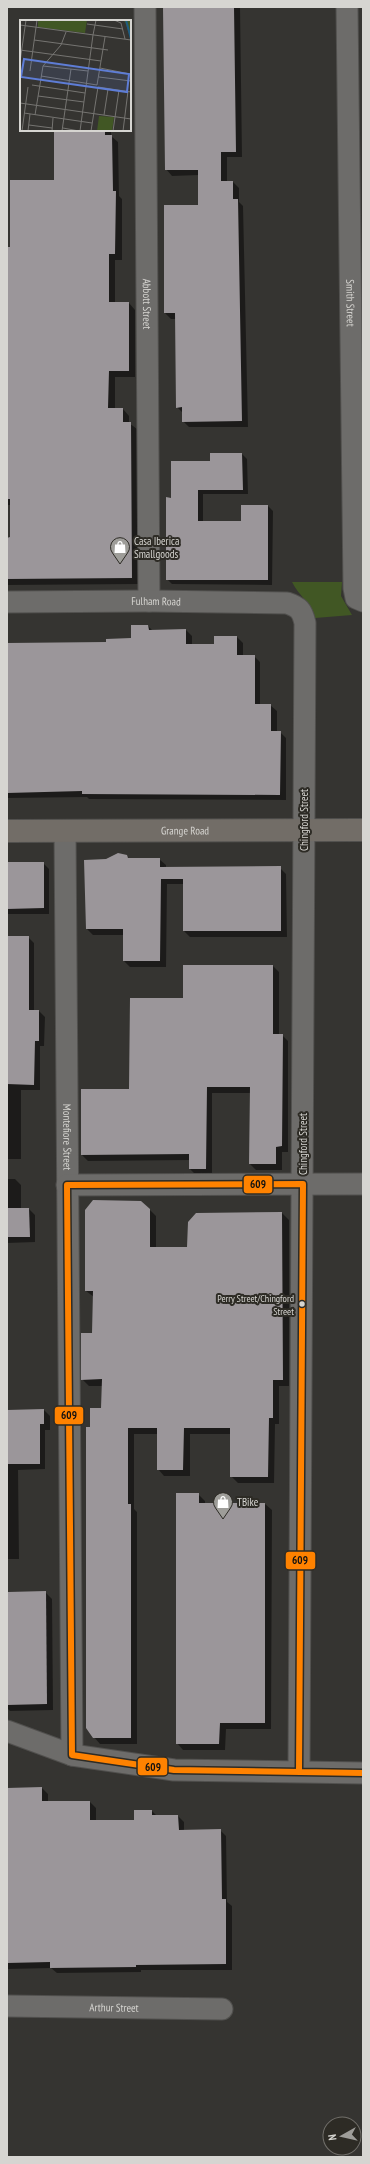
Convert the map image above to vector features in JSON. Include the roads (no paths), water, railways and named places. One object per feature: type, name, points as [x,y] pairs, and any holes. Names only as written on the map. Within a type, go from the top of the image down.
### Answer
[{"type":"main road","name":"Grange Road","points":[[7,831],[363,830]]},
{"type":"street","name":"Abbott Street","points":[[145,7],[149,601]]},
{"type":"street","name":"Smith Street","points":[[347,7],[356,169],[357,388],[354,588],[360,599]]},
{"type":"street","name":"Fulham Road","points":[[7,602],[149,601],[287,603],[297,606],[303,612]]},
{"type":"street","name":"Chingford Street","points":[[299,1771],[303,1184],[303,612]]},
{"type":"street","name":"Montefiore Street","points":[[65,831],[72,1755]]},
{"type":"street","points":[[67,1185],[363,1184]]},
{"type":"street","points":[[7,1731],[72,1755],[174,1770],[363,1773]]},
{"type":"street","name":"Arthur Street","points":[[7,2006],[222,2009]]},
{"type":"place","name":"Casa Iberica Smallgoods","points":[[120,564]]},
{"type":"place","name":"Perry Street/Chingford Street","points":[[302,1304]]},
{"type":"place","name":"TBike","points":[[223,1519]]}]
